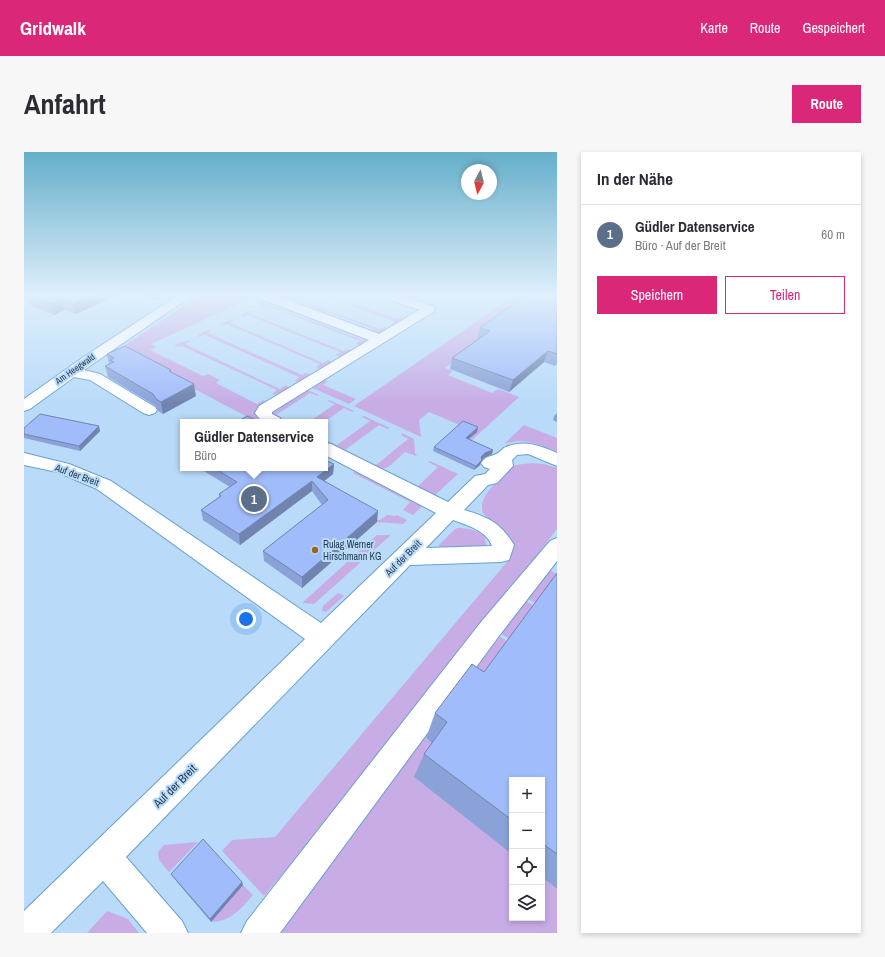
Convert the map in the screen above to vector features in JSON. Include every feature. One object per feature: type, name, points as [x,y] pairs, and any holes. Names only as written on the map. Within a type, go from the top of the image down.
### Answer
[{"type":"street","name":"Am Heegwald","points":[[24,406],[134,330]]},
{"type":"street","points":[[357,330],[380,339]]},
{"type":"street","points":[[269,419],[265,417],[263,413],[265,409],[394,330]]},
{"type":"street","points":[[72,372],[95,377],[149,410]]},
{"type":"street","points":[[328,450],[450,512],[479,522],[495,533],[503,545],[501,554],[405,557]]},
{"type":"street","name":"Auf der Breit","points":[[26,933],[104,857],[322,637],[482,480],[490,479],[504,466],[503,459],[512,450],[535,450],[557,460]]},
{"type":"street","name":"Auf der Breit","points":[[24,459],[63,468],[104,485],[322,637]]},
{"type":"street","points":[[259,933],[486,636],[557,546]]},
{"type":"street","points":[[104,857],[170,933]]},
{"type":"shaded area","points":[[147,330],[181,330],[151,344],[156,347],[150,350],[203,376],[208,374],[220,380],[216,383],[257,404],[264,400],[265,402],[258,408],[255,415],[259,419],[251,419],[119,349]]},
{"type":"shaded area","points":[[211,330],[208,333],[302,375],[307,373],[311,375],[301,382],[295,381],[299,377],[205,335],[198,337],[199,334]]},
{"type":"shaded area","points":[[242,330],[247,330],[323,363],[328,360],[332,362],[322,369],[316,368],[320,364]]},
{"type":"shaded area","points":[[286,330],[291,330],[343,351],[350,349],[351,352],[342,356],[336,355],[340,352]]},
{"type":"shaded area","points":[[332,330],[338,330],[363,340],[367,337],[370,340],[362,344],[356,344],[360,341]]},
{"type":"shaded area","points":[[372,330],[386,330],[379,333],[370,332]]},
{"type":"shaded area","points":[[463,330],[533,330],[529,357],[474,346],[445,368],[453,371],[448,375],[492,393],[498,389],[519,397],[471,441],[468,440],[476,432],[429,412],[419,420],[421,437],[354,406]]},
{"type":"shaded area","points":[[184,341],[191,341],[185,344],[280,389],[286,385],[289,388],[278,395],[272,394],[277,390],[182,346],[175,347],[176,344]]},
{"type":"shaded area","points":[[323,380],[328,381],[323,385],[356,399],[349,404],[310,387]]},
{"type":"shaded area","points":[[308,390],[319,395],[310,393],[276,415],[282,419],[279,419],[272,414],[272,411],[278,406],[281,407]]},
{"type":"shaded area","points":[[329,400],[354,411],[352,412],[344,408],[328,419],[313,419],[335,404],[328,401]]},
{"type":"shaded area","points":[[364,416],[390,428],[388,429],[379,425],[345,450],[354,455],[352,456],[328,444],[328,441],[337,445],[370,421],[362,417]]},
{"type":"shaded area","points":[[524,425],[557,438],[557,452],[531,442],[518,441],[504,444]]},
{"type":"shaded area","points":[[402,433],[414,439],[416,456],[405,452],[391,465],[383,469],[373,466],[366,462],[375,466],[408,439],[401,435]]},
{"type":"shaded area","points":[[430,461],[458,474],[434,496],[406,482],[417,487],[438,467],[428,462]]},
{"type":"shaded area","points":[[532,463],[544,464],[557,468],[557,529],[383,755],[264,896],[222,851],[232,840],[275,837],[511,557],[510,541],[507,535],[483,513],[482,504],[487,493],[496,482],[498,483],[506,475],[504,474],[510,467]]},
{"type":"shaded area","points":[[357,470],[423,505],[413,515],[403,510],[410,502],[353,473]]},
{"type":"shaded area","points":[[387,515],[397,515],[407,520],[403,524],[377,522],[374,520],[380,520]]},
{"type":"shaded area","points":[[455,529],[473,530],[482,535],[485,538],[486,545],[484,548],[440,548],[439,545]]},
{"type":"shaded area","points":[[377,535],[391,535],[314,604],[302,603]]},
{"type":"shaded area","points":[[549,570],[557,574],[540,605],[528,599]]},
{"type":"shaded area","points":[[338,593],[344,596],[326,612],[322,611],[323,606]]},
{"type":"shaded area","points":[[526,601],[538,608],[513,641],[501,634]]},
{"type":"shaded area","points":[[499,636],[511,644],[472,698],[460,691],[425,738],[437,746],[414,777],[509,851],[509,921],[545,921],[545,879],[557,889],[557,933],[278,933],[290,914]]},
{"type":"shaded area","points":[[198,842],[169,872],[159,860],[158,852],[164,845]]},
{"type":"shaded area","points":[[243,885],[253,895],[249,900],[235,914],[224,920],[211,922]]},
{"type":"shaded area","points":[[107,911],[128,919],[139,933],[87,933]]},
{"type":"building","points":[[488,330],[557,330],[557,354],[548,351],[513,380],[452,358],[490,331]]},
{"type":"building","points":[[125,346],[194,384],[161,402],[156,399],[153,394],[105,366],[114,362],[110,360],[114,358],[107,354]]},
{"type":"building","points":[[40,414],[99,426],[79,446],[24,434],[24,428]]},
{"type":"building","points":[[247,416],[253,419],[242,419]]},
{"type":"building","points":[[463,421],[478,427],[466,438],[493,450],[485,453],[481,457],[482,460],[476,466],[434,447]]},
{"type":"building","points":[[328,461],[334,464],[328,469]]},
{"type":"building","points":[[219,471],[325,471],[317,477],[378,511],[302,577],[263,551],[328,500],[312,481],[239,534],[201,510],[221,496],[219,494],[237,482]]},
{"type":"building","points":[[557,573],[557,854],[545,845],[545,777],[509,777],[509,818],[424,754],[447,722],[435,713],[472,664],[484,672]]},
{"type":"building","points":[[203,839],[242,882],[210,919],[171,874]]},
{"type":"place","name":"Güdler Datenservice","points":[[254,499]]},
{"type":"place","name":"Rulag Werner Hirschmann KG","points":[[315,550]]}]
